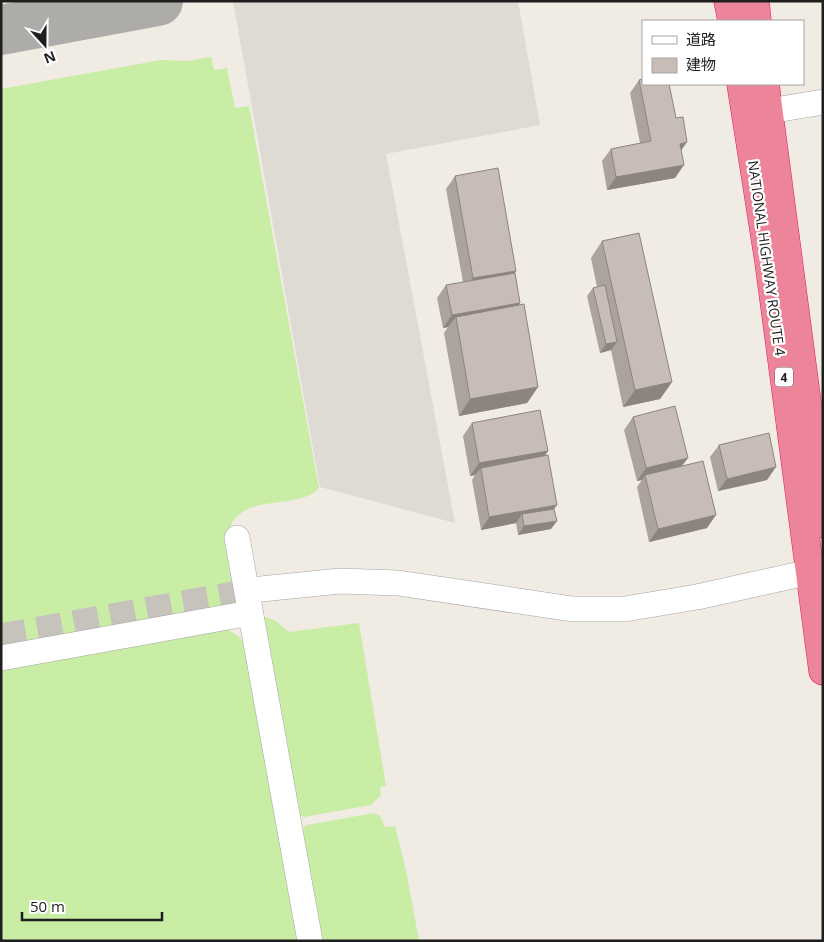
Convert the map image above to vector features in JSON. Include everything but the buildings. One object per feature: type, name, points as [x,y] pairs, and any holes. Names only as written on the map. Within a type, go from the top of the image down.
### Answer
[{"type":"highway","points":[[728,1],[732,20]]},
{"type":"highway","points":[[755,1],[757,20]]},
{"type":"highway","name":"NATIONAL HIGHWAY ROUTE 4","points":[[741,85],[769,262],[823,671]]},
{"type":"highway","name":"NATIONAL HIGHWAY ROUTE 4","points":[[766,85],[816,427],[823,524]]},
{"type":"street","points":[[769,111],[823,102]]},
{"type":"street","points":[[237,538],[310,941]]},
{"type":"street","points":[[261,589],[340,581],[398,583],[572,609],[625,609],[697,597],[810,572]]},
{"type":"street","points":[[1,658],[250,613]]},
{"type":"shaded area","points":[[233,1],[518,1],[540,125],[386,154],[455,523],[320,487]]},
{"type":"green space","points":[[211,57],[214,70],[227,68],[235,108],[249,106],[319,488],[310,495],[300,499],[253,507],[243,512],[234,520],[228,540],[235,592],[223,607],[1,650],[1,89],[161,60],[188,61]]},
{"type":"green space","points":[[257,614],[276,621],[289,632],[359,623],[386,786],[380,787],[381,795],[371,805],[304,817],[296,814]]},
{"type":"green space","points":[[223,628],[237,635],[248,647],[302,941],[1,941],[1,664]]},
{"type":"green space","points":[[374,813],[380,816],[385,827],[395,826],[407,875],[419,941],[321,941],[301,830],[307,825]]},
{"type":"taxiway","points":[[1,30],[158,1]]},
{"type":"tunnel","points":[[1,636],[261,589]]}]
